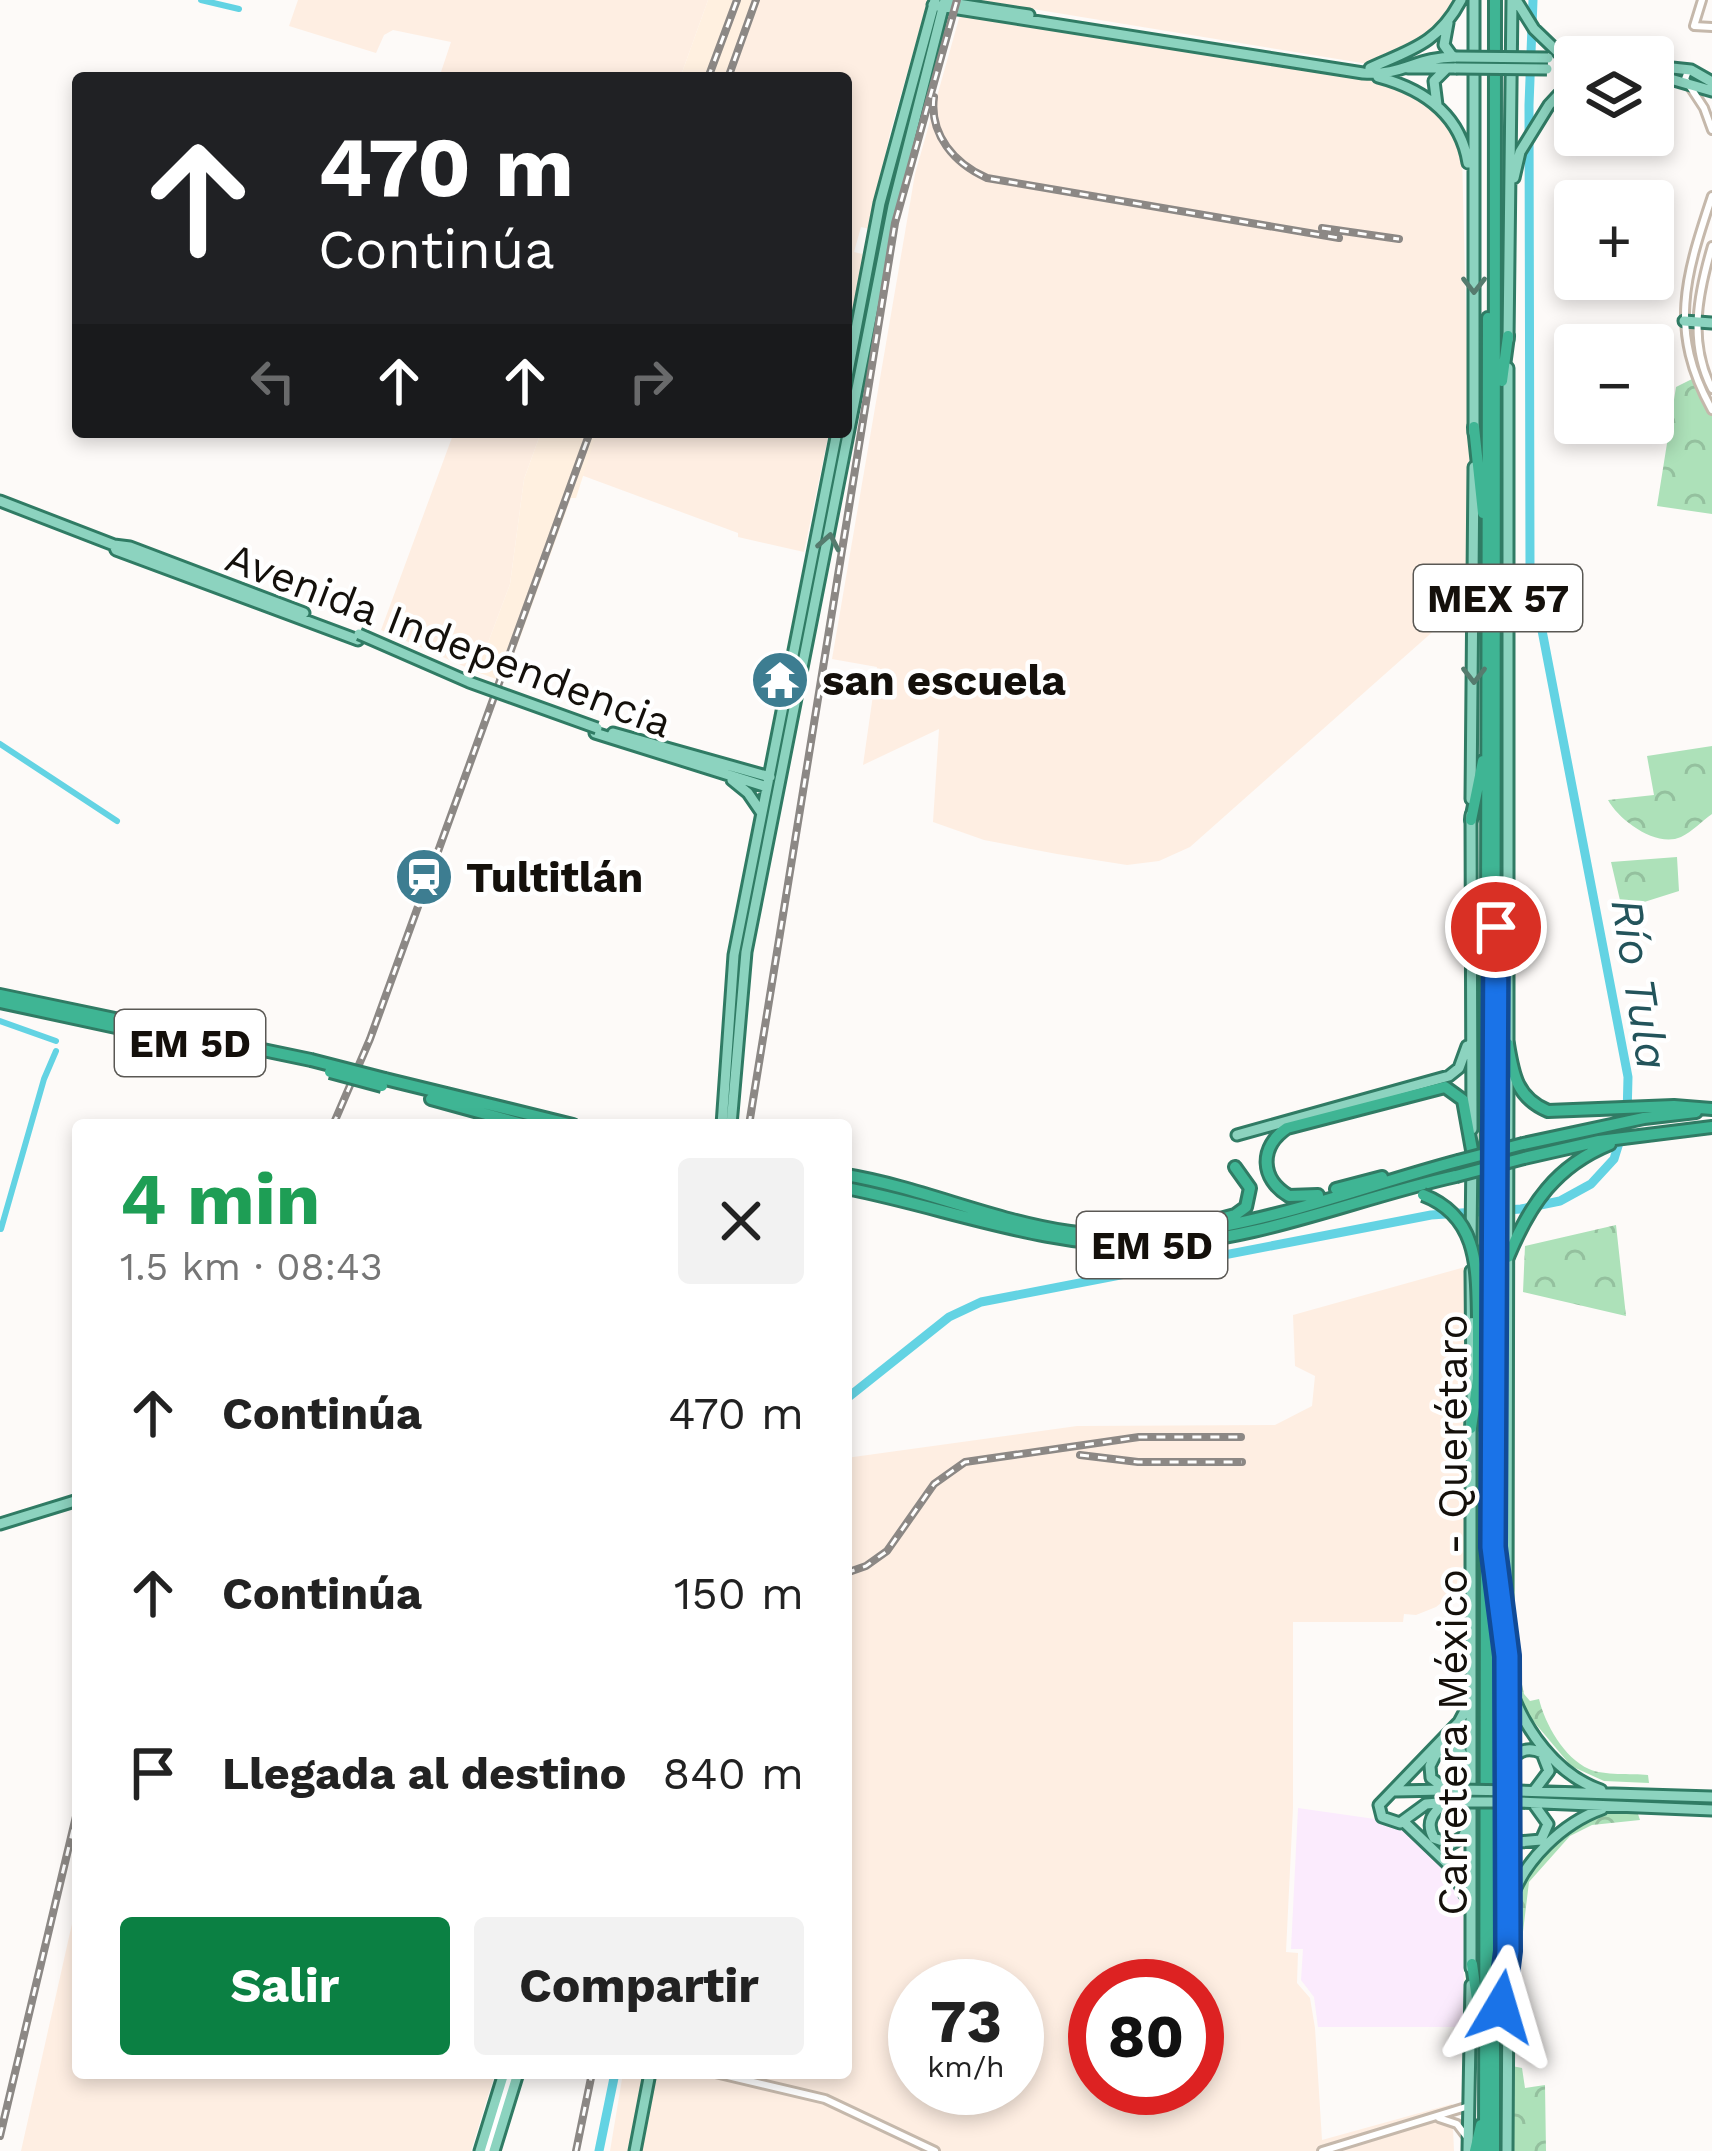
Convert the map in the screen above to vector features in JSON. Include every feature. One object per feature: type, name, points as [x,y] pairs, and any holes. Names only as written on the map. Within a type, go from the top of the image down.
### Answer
[{"type":"highway","name":"Carretera México - Querétaro","points":[[1484,1197],[1497,420],[1494,2]]},
{"type":"highway","name":"Carretera México - Querétaro","points":[[1490,2151],[1485,2105],[1493,1547],[1489,1234],[1484,1197],[1494,2]]},
{"type":"highway","points":[[1497,420],[1508,336]]},
{"type":"highway","points":[[1474,427],[1489,543]]},
{"type":"highway","points":[[1471,820],[1489,722]]},
{"type":"highway","name":"EM 5D","points":[[0,998],[310,1064],[507,1119]]},
{"type":"highway","points":[[1508,1045],[1514,1078],[1532,1103],[1558,1113],[1603,1108],[1644,1112]]},
{"type":"highway","points":[[1432,1168],[1304,1198],[1280,1191],[1265,1157],[1278,1134],[1292,1126],[1440,1087],[1452,1089],[1463,1100],[1472,1150]]},
{"type":"highway","name":"EM 5D","points":[[446,1100],[543,1119]]},
{"type":"highway","name":"EM 5D","points":[[852,1189],[1072,1241],[1153,1245],[1268,1227],[1456,1176],[1644,1112],[1712,1110]]},
{"type":"highway","name":"EM 5D","points":[[852,1176],[907,1187],[1016,1222],[1114,1235],[1173,1234],[1237,1225],[1458,1161],[1684,1129],[1712,1130]]},
{"type":"highway","points":[[1508,1257],[1512,1235],[1558,1175],[1583,1156],[1627,1137]]},
{"type":"highway","points":[[1114,1235],[1177,1229],[1240,1212],[1248,1203],[1250,1188],[1235,1167]]},
{"type":"highway","points":[[1377,1196],[1423,1195],[1452,1212],[1470,1239],[1477,1268],[1478,1318],[1478,1379],[1471,1428]]},
{"type":"highway","name":"Carretera México - Querétaro","points":[[1489,1234],[1490,2151]]},
{"type":"highway","points":[[1493,1547],[1507,1656]]},
{"type":"highway","points":[[1489,2046],[1508,1951]]},
{"type":"highway","points":[[1472,1964],[1489,2046]]},
{"type":"highway","points":[[1470,2150],[1485,2105]]},
{"type":"main road","points":[[1454,62],[1443,42],[1461,0]]},
{"type":"main road","points":[[1470,2150],[1471,1233],[1484,1197],[1472,1150],[1474,0]]},
{"type":"main road","points":[[1512,0],[1554,50]]},
{"type":"main road","points":[[1512,0],[1508,336],[1508,1196],[1512,1235]]},
{"type":"main road","points":[[939,2],[1366,71],[1412,87],[1440,110],[1465,146],[1473,210]]},
{"type":"main road","points":[[852,350],[880,203],[939,2]]},
{"type":"main road","points":[[852,403],[939,2]]},
{"type":"main road","points":[[1366,71],[1411,53],[1450,18]]},
{"type":"main road","points":[[1440,110],[1434,84],[1439,73],[1454,62]]},
{"type":"main road","points":[[1366,71],[1454,62],[1554,64]]},
{"type":"main road","points":[[1674,74],[1710,84]]},
{"type":"main road","points":[[1509,205],[1522,149],[1554,99]]},
{"type":"main road","points":[[1690,321],[1712,323]]},
{"type":"main road","points":[[727,1119],[746,952],[773,783],[836,438]]},
{"type":"main road","points":[[726,1119],[734,955],[845,438]]},
{"type":"main road","name":"Avenida Independencia","points":[[0,501],[596,730],[728,777],[773,783]]},
{"type":"main road","name":"Avenida Independencia","points":[[596,730],[773,783]]},
{"type":"main road","points":[[728,777],[748,793],[761,813]]},
{"type":"main road","points":[[1237,1135],[1449,1076],[1463,1060],[1471,1023]]},
{"type":"main road","points":[[1507,2151],[1508,1257]]},
{"type":"main road","points":[[0,1524],[72,1502]]},
{"type":"main road","points":[[1507,1678],[1530,1732],[1571,1776],[1611,1800]]},
{"type":"main road","points":[[1450,1796],[1426,1804],[1404,1822],[1393,1823],[1380,1813],[1379,1805],[1390,1792],[1460,1722],[1469,1700]]},
{"type":"main road","points":[[1450,1796],[1431,1778],[1436,1754],[1448,1749],[1461,1752],[1469,1776]]},
{"type":"main road","points":[[1506,1767],[1516,1753],[1527,1749],[1542,1753],[1549,1772],[1534,1797]]},
{"type":"main road","points":[[1390,1792],[1611,1800],[1712,1810]]},
{"type":"main road","points":[[1450,1796],[1431,1816],[1434,1838],[1458,1842],[1469,1823]]},
{"type":"main road","points":[[1506,1821],[1519,1842],[1541,1840],[1548,1824],[1534,1797]]},
{"type":"main road","points":[[1508,1923],[1521,1878],[1561,1831],[1580,1817],[1611,1800],[1712,1797]]},
{"type":"main road","points":[[1404,1822],[1458,1876],[1469,1910]]},
{"type":"main road","points":[[487,2151],[509,2079]]},
{"type":"main road","points":[[635,2151],[649,2079]]},
{"type":"street","points":[[1702,0],[1694,26],[1712,27]]},
{"type":"street","points":[[1689,76],[1712,130]]},
{"type":"street","points":[[1712,196],[1687,279],[1694,378],[1712,410]]},
{"type":"street","points":[[1712,246],[1690,321],[1712,389]]},
{"type":"street","points":[[740,2079],[825,2099],[935,2151]]},
{"type":"street","points":[[1322,2151],[1469,2106]]},
{"type":"street","points":[[1435,2118],[1460,2127],[1470,2150]]},
{"type":"shaded area","points":[[298,0],[708,0],[682,72],[441,72],[451,42],[393,30],[384,35],[376,53],[289,26]]},
{"type":"shaded area","points":[[708,0],[757,0],[730,72],[682,72]]},
{"type":"shaded area","points":[[757,0],[928,0],[890,133],[870,229],[861,227],[854,252],[862,254],[863,261],[852,317],[852,72],[730,72]]},
{"type":"shaded area","points":[[978,0],[1455,0],[1441,21],[1407,51],[1368,64]]},
{"type":"shaded area","points":[[960,15],[1385,82],[1420,94],[1451,124],[1462,154],[1473,596],[1190,847],[1159,861],[1127,865],[1057,854],[984,840],[933,822],[939,729],[863,765],[877,667],[832,659],[915,174]]},
{"type":"shaded area","points":[[452,438],[539,438],[524,479],[510,584],[477,672],[381,630]]},
{"type":"shaded area","points":[[539,438],[595,438],[504,682],[477,672],[510,584],[524,479]]},
{"type":"shaded area","points":[[595,438],[828,438],[804,552],[738,537],[738,533],[581,475]]},
{"type":"shaded area","points":[[1465,1267],[1465,1564],[1457,1583],[1436,1607],[1404,1614],[1403,1622],[1293,1622],[1293,1808],[1286,1952],[1298,1953],[1297,1983],[1310,1998],[1322,2140],[1452,2104],[1454,2151],[610,2151],[622,2079],[852,2079],[852,1457],[1077,1426],[1275,1425],[1312,1406],[1315,1376],[1295,1366],[1293,1315]]},
{"type":"shaded area","points":[[1298,1808],[1375,1819],[1410,1831],[1446,1864],[1463,1911],[1464,2027],[1318,2027],[1314,1997],[1301,1980],[1303,1949],[1291,1949]]},
{"type":"shaded area","points":[[72,1924],[72,2079],[493,2079],[471,2151],[21,2151]]},
{"type":"green space","points":[[1694,378],[1712,410],[1712,514],[1657,506],[1667,444],[1674,444],[1676,387]]},
{"type":"green space","points":[[1712,746],[1712,814],[1681,837],[1661,839],[1639,830],[1608,800],[1654,795],[1647,756]]},
{"type":"green space","points":[[1677,857],[1679,891],[1622,909],[1611,862]]},
{"type":"green space","points":[[1616,1225],[1626,1316],[1523,1292],[1525,1246]]},
{"type":"green space","points":[[1513,1641],[1524,1694],[1530,1701],[1539,1699],[1551,1729],[1571,1757],[1595,1771],[1648,1775],[1649,1783],[1604,1781],[1571,1766],[1524,1710],[1515,1688]]},
{"type":"green space","points":[[1606,1813],[1638,1814],[1640,1820],[1592,1825],[1570,1836],[1529,1882],[1522,1940],[1515,1900],[1522,1881],[1551,1845]]},
{"type":"green space","points":[[1512,2066],[1522,2068],[1525,2088],[1545,2085],[1546,2151],[1512,2151]]},
{"type":"waterway","points":[[201,0],[239,9]]},
{"type":"waterway","name":"Río Tula","points":[[852,1394],[949,1317],[981,1302],[1431,1215],[1521,1209],[1560,1201],[1591,1184],[1614,1159],[1627,1117],[1628,1077],[1530,568],[1533,0]]},
{"type":"waterway","points":[[0,744],[117,821]]},
{"type":"waterway","points":[[0,1021],[56,1041]]},
{"type":"waterway","points":[[1,1229],[56,1051]]},
{"type":"waterway","name":"Río Tula","points":[[599,2151],[614,2079]]},
{"type":"railway","points":[[710,72],[737,0]]},
{"type":"railway","points":[[730,72],[756,0]]},
{"type":"railway","points":[[750,1119],[895,223],[957,0]]},
{"type":"railway","points":[[934,97],[940,136],[965,165],[987,178],[1339,238]]},
{"type":"railway","points":[[1322,228],[1399,239]]},
{"type":"railway","points":[[336,1119],[370,1039],[588,438]]},
{"type":"railway","points":[[852,1571],[887,1551],[934,1484],[965,1462],[1139,1437],[1241,1437]]},
{"type":"railway","points":[[1080,1455],[1138,1462],[1242,1462]]},
{"type":"railway","points":[[0,2136],[72,1833]]},
{"type":"railway","points":[[576,2151],[591,2079]]},
{"type":"place","name":"san escuela","points":[[780,680]]},
{"type":"place","name":"Tultitlán","points":[[424,877]]},
{"type":"route","points":[[1496,927],[1493,1547],[1507,1656],[1508,1951],[1501,2007]]}]
